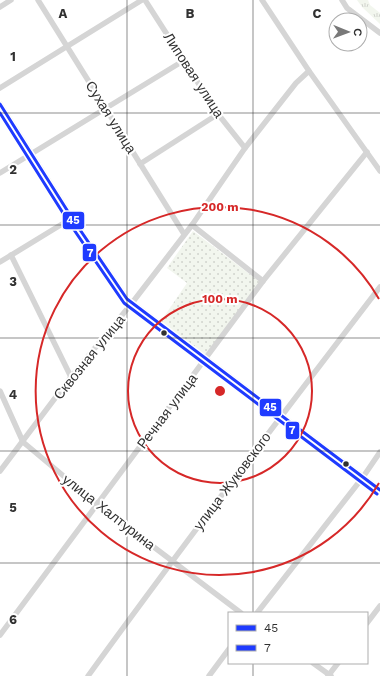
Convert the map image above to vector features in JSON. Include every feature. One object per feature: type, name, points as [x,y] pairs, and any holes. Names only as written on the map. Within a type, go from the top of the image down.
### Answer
[{"type":"street","points":[[0,7],[11,0]]},
{"type":"street","name":"Сухая улица","points":[[38,0],[184,234]]},
{"type":"street","points":[[0,88],[142,0]]},
{"type":"street","name":"Липовая улица","points":[[145,0],[218,114],[245,148]]},
{"type":"street","points":[[262,0],[308,71],[380,171]]},
{"type":"street","points":[[342,0],[347,8],[380,33]]},
{"type":"street","points":[[0,173],[184,61]]},
{"type":"street","name":"Сквозная улица","points":[[0,471],[71,377],[132,303],[192,225],[245,148],[296,83],[308,71]]},
{"type":"street","points":[[0,104],[72,218],[127,299],[380,490]]},
{"type":"street","points":[[140,164],[218,114]]},
{"type":"street","name":"Речная улица","points":[[0,635],[263,281],[367,152]]},
{"type":"street","points":[[0,262],[72,218]]},
{"type":"street","points":[[192,225],[263,281]]},
{"type":"street","points":[[11,255],[71,377]]},
{"type":"street","name":"улица Жуковского","points":[[88,676],[172,561],[380,288]]},
{"type":"street","name":"улица Халтурина","points":[[0,391],[23,442],[97,504],[240,612]]},
{"type":"street","points":[[257,612],[363,477],[380,452]]},
{"type":"street","points":[[368,622],[380,606]]},
{"type":"street","points":[[209,676],[228,650]]},
{"type":"street","points":[[314,664],[330,676],[337,664]]},
{"type":"green space","points":[[357,0],[368,0],[370,5],[380,13],[380,24],[368,12]]},
{"type":"green space","points":[[193,231],[260,282],[206,355],[161,321],[187,283],[167,268]]},
{"type":"transit line","name":"45","points":[[0,104],[72,218],[127,299],[380,490]]},
{"type":"transit line","name":"7","points":[[0,113],[68,221],[124,303],[377,494]]}]
